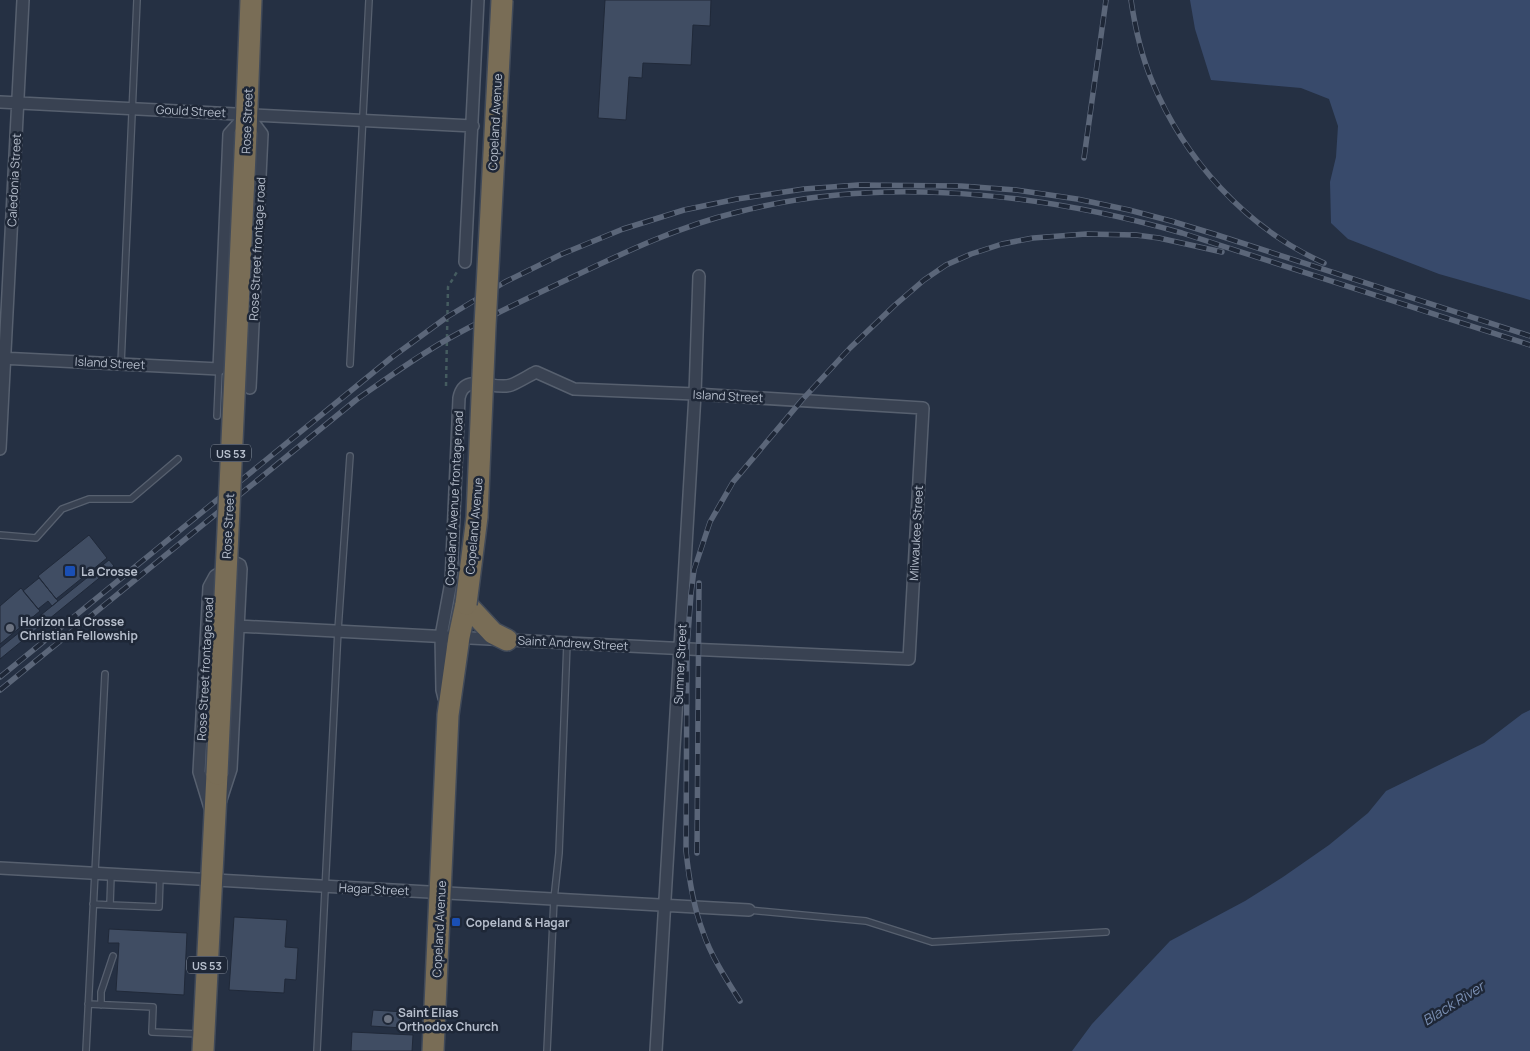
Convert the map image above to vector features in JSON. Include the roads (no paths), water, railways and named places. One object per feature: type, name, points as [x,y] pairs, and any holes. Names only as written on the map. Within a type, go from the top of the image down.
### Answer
[{"type":"highway","name":"Rose Street","points":[[204,1043],[247,123],[251,0]]},
{"type":"highway","name":"Copeland Avenue","points":[[433,1051],[441,893],[450,637],[466,604],[477,517],[502,0]]},
{"type":"highway","points":[[466,604],[493,633],[507,640]]},
{"type":"street","name":"Caledonia Street","points":[[0,449],[3,358],[23,0]]},
{"type":"street","points":[[465,262],[478,0]]},
{"type":"street","name":"Gould Street","points":[[0,102],[132,108],[247,123],[362,120],[473,126]]},
{"type":"street","points":[[219,369],[229,134],[247,123]]},
{"type":"street","name":"Rose Street frontage road","points":[[247,123],[262,134],[250,388]]},
{"type":"street","name":"Sumner Street","points":[[656,1051],[681,649],[695,394],[699,276]]},
{"type":"street","name":"Island Street","points":[[3,358],[219,369]]},
{"type":"street","name":"Island Street","points":[[536,372],[574,389],[695,394],[923,408]]},
{"type":"street","name":"Copeland Avenue frontage road","points":[[450,637],[461,391],[464,387],[473,383],[509,386],[536,372]]},
{"type":"street","name":"Milwaukee Street","points":[[909,659],[923,408]]},
{"type":"street","name":"Rose Street frontage road","points":[[214,821],[199,772],[209,587],[215,576],[236,563],[240,565],[238,626]]},
{"type":"street","points":[[214,821],[231,769],[238,626]]},
{"type":"street","name":"Saint Andrew Street","points":[[238,626],[909,659]]},
{"type":"street","name":"Hagar Street","points":[[0,868],[749,910]]},
{"type":"lane","points":[[121,364],[137,0]]},
{"type":"lane","points":[[350,364],[369,0]]},
{"type":"lane","points":[[217,416],[219,369]]},
{"type":"lane","points":[[317,1051],[338,630],[350,456]]},
{"type":"lane","points":[[0,535],[36,538],[62,509],[89,499],[131,499],[178,459]]},
{"type":"lane","points":[[547,1051],[554,899],[559,853],[567,643]]},
{"type":"lane","points":[[86,1051],[105,674]]},
{"type":"lane","points":[[110,905],[111,875]]},
{"type":"lane","points":[[93,904],[159,907],[160,877]]},
{"type":"lane","points":[[749,910],[866,920],[932,942],[1106,932]]},
{"type":"lane","points":[[102,1005],[101,992],[113,956]]},
{"type":"lane","points":[[88,1004],[154,1007],[152,1032],[204,1043]]},
{"type":"water","points":[[1190,0],[1530,0],[1530,300],[1439,274],[1348,239],[1331,223],[1330,182],[1336,157],[1338,126],[1329,99],[1301,88],[1211,80],[1195,29]]},
{"type":"water","name":"Black River","points":[[1530,710],[1530,1051],[1072,1051],[1092,1024],[1170,941],[1245,901],[1283,877],[1329,845],[1368,813],[1386,791],[1484,743]]},
{"type":"railway","points":[[1084,158],[1106,0]]},
{"type":"railway","points":[[1131,0],[1139,41],[1152,81],[1165,110],[1200,164],[1244,211],[1269,231],[1324,263]]},
{"type":"railway","points":[[0,677],[391,358],[447,317],[505,282],[562,254],[623,229],[684,210],[737,199],[804,189],[858,185],[961,186],[1016,190],[1077,199],[1129,210],[1214,234],[1530,336]]},
{"type":"railway","points":[[0,690],[356,400],[436,346],[519,302],[648,242],[692,225],[738,212],[793,201],[849,194],[905,192],[1017,199],[1073,208],[1128,219],[1182,233],[1530,345]]},
{"type":"railway","points":[[740,1001],[724,976],[706,941],[692,892],[686,851],[687,648],[694,570],[710,522],[733,482],[802,400],[850,348],[895,305],[924,280],[946,265],[971,254],[1002,244],[1033,238],[1086,234],[1136,235],[1159,238],[1222,252]]},
{"type":"railway","points":[[697,853],[699,583]]},
{"type":"place","name":"La Crosse","points":[[70,571]]},
{"type":"place","name":"Horizon La Crosse Christian Fellowship","points":[[10,628]]},
{"type":"place","name":"Copeland & Hagar","points":[[456,922]]},
{"type":"place","name":"Saint Elias Orthodox Church","points":[[388,1019]]}]
